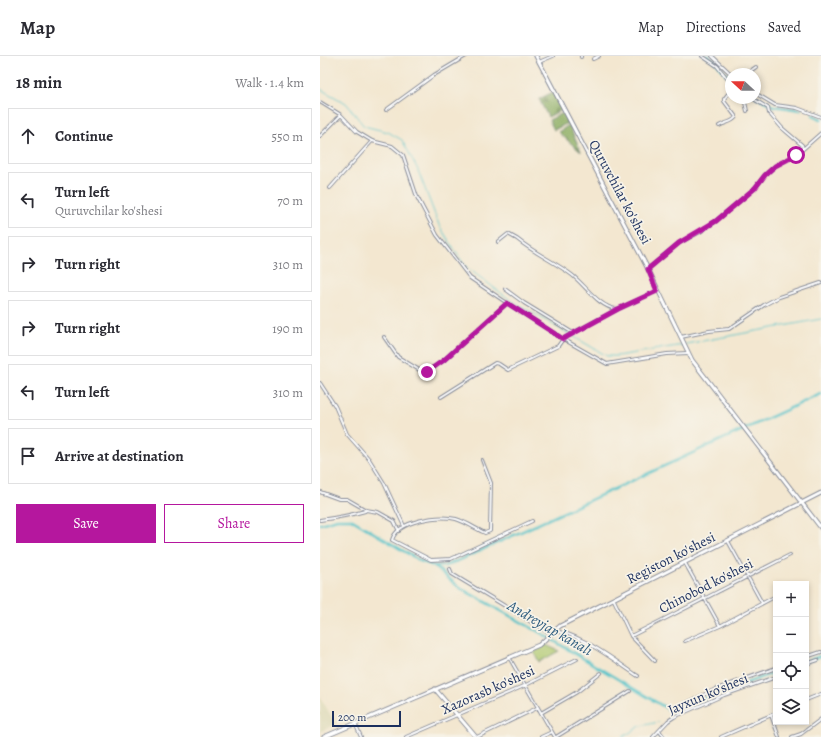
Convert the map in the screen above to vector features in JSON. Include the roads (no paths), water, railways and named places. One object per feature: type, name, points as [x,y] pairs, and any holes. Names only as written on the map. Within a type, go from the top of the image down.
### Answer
[{"type":"street","points":[[386,110],[434,75],[466,56]]},
{"type":"street","name":"Quruvchilar ko'shesi","points":[[536,56],[648,269],[657,291],[688,353],[709,383],[821,528]]},
{"type":"street","points":[[539,62],[553,56]]},
{"type":"street","points":[[593,59],[599,56]]},
{"type":"street","points":[[702,56],[716,66],[725,76]]},
{"type":"street","points":[[712,56],[725,68]]},
{"type":"street","points":[[761,97],[775,105],[797,108],[821,117]]},
{"type":"street","points":[[320,102],[341,115],[356,132],[372,141],[392,146],[403,155],[417,197],[438,235],[470,278],[563,339],[607,364],[668,354],[688,353]]},
{"type":"street","points":[[719,126],[724,122],[734,120],[736,117],[726,104]]},
{"type":"street","points":[[746,104],[747,110]]},
{"type":"street","points":[[761,104],[768,108],[777,122],[802,145],[803,149]]},
{"type":"street","points":[[320,136],[341,115]]},
{"type":"street","points":[[648,269],[679,243],[716,221],[755,188],[765,175],[775,166],[796,155],[821,133]]},
{"type":"street","points":[[330,188],[372,141]]},
{"type":"street","points":[[498,242],[508,234],[573,275],[589,292],[607,306],[618,309]]},
{"type":"street","points":[[681,338],[702,332],[729,329],[764,305],[779,297],[821,283]]},
{"type":"street","points":[[505,289],[524,303],[573,333]]},
{"type":"street","points":[[442,397],[495,363],[500,364],[508,370],[558,346],[563,339],[618,309],[657,291]]},
{"type":"street","points":[[384,337],[398,357],[421,371],[427,372],[444,360],[507,303]]},
{"type":"street","points":[[320,383],[335,406],[347,434],[369,459],[384,483],[404,526]]},
{"type":"street","points":[[482,460],[491,483],[490,531],[485,533],[457,520],[438,518],[423,520],[404,526],[394,534],[392,540],[425,557],[440,560],[451,559],[532,521]]},
{"type":"street","points":[[320,492],[339,500],[347,499],[366,510],[378,512],[394,521],[399,531]]},
{"type":"street","name":"Registon ko'shesi","points":[[552,632],[821,493]]},
{"type":"street","points":[[320,520],[335,516],[350,516],[366,510]]},
{"type":"street","points":[[728,541],[762,604]]},
{"type":"street","name":"Chinobod ko'shesi","points":[[632,636],[790,555]]},
{"type":"street","points":[[685,563],[720,626]]},
{"type":"street","points":[[450,569],[452,574],[495,602],[546,632],[577,638],[638,676]]},
{"type":"street","points":[[685,641],[720,626],[773,598]]},
{"type":"street","points":[[614,600],[632,636],[655,661]]},
{"type":"street","points":[[324,737],[435,689],[510,659],[542,642],[552,632]]},
{"type":"street","points":[[809,656],[821,652]]},
{"type":"street","points":[[510,659],[524,686],[556,737],[630,691]]},
{"type":"street","name":"Xazorasb ko'shesi","points":[[406,737],[524,686],[577,659]]},
{"type":"street","points":[[809,663],[818,660]]},
{"type":"street","points":[[682,705],[714,690],[773,669]]},
{"type":"street","points":[[541,713],[577,692],[601,673]]},
{"type":"street","name":"Jayxun ko'shesi","points":[[653,737],[660,732],[668,721],[674,717],[724,695],[773,678]]},
{"type":"street","points":[[435,689],[456,715],[477,737],[537,708]]},
{"type":"street","points":[[809,699],[821,694]]},
{"type":"street","points":[[721,737],[771,715],[779,737]]},
{"type":"street","points":[[792,737],[801,734],[821,719]]},
{"type":"street","points":[[355,723],[361,737]]},
{"type":"street","points":[[541,737],[552,732]]},
{"type":"street","points":[[660,732],[664,737]]},
{"type":"waterway","points":[[707,56],[714,60],[725,73]]},
{"type":"waterway","points":[[320,89],[346,103],[364,126],[388,132],[402,140],[417,168],[439,225],[465,266],[509,299],[607,356],[617,356],[683,345]]},
{"type":"waterway","points":[[761,99],[773,106],[801,110]]},
{"type":"waterway","points":[[813,115],[821,119]]},
{"type":"waterway","points":[[686,344],[821,319]]},
{"type":"waterway","points":[[435,566],[445,566],[462,559],[821,394]]},
{"type":"waterway","name":"Andreyjap kanalı","points":[[320,524],[337,519],[351,519],[420,561],[434,566],[460,588],[539,632],[671,711],[773,673]]},
{"type":"waterway","name":"Andreyjap kanalı","points":[[809,660],[821,656]]},
{"type":"waterway","points":[[623,737],[640,726],[659,722]]}]
